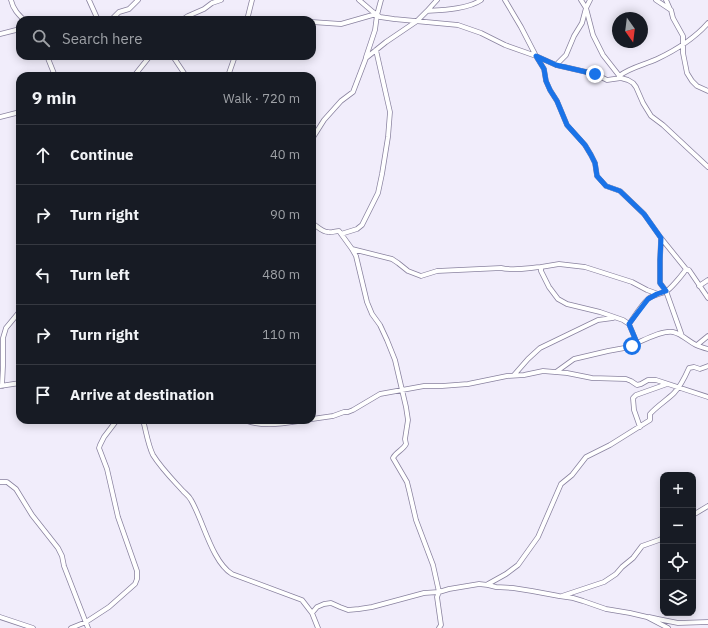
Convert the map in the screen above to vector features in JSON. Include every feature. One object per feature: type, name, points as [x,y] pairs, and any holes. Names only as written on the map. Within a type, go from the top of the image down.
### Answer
[{"type":"street","points":[[11,0],[12,5],[20,16]]},
{"type":"street","points":[[89,0],[96,16]]},
{"type":"street","points":[[115,16],[119,12],[129,9],[138,0]]},
{"type":"street","points":[[188,16],[204,9],[212,3],[221,0]]},
{"type":"street","points":[[248,16],[252,0]]},
{"type":"street","points":[[359,0],[380,17],[458,24],[505,45],[556,65],[595,74],[607,80],[620,77],[627,70],[656,59],[683,45],[701,32],[708,23]]},
{"type":"street","points":[[316,133],[324,120],[353,92],[375,30],[381,0]]},
{"type":"street","points":[[366,58],[416,21],[427,12],[437,0]]},
{"type":"street","points":[[427,12],[447,10],[475,4],[481,0]]},
{"type":"street","points":[[505,0],[544,69],[546,81],[557,101],[567,125],[585,145],[591,155],[595,163],[597,176],[606,186],[620,191],[644,214],[661,238],[686,269],[689,270],[708,298]]},
{"type":"street","points":[[581,0],[586,8],[593,35],[603,55],[620,77],[633,83],[651,116],[664,125],[708,167]]},
{"type":"street","points":[[556,65],[566,55],[574,36],[582,23],[590,0]]},
{"type":"street","points":[[656,0],[671,10]]},
{"type":"street","points":[[666,0],[673,18],[683,36],[683,53],[687,73],[697,86],[708,91]]},
{"type":"street","points":[[316,22],[341,24],[377,15]]},
{"type":"street","points":[[0,34],[16,30]]},
{"type":"street","points":[[341,234],[357,229],[362,225],[378,193],[382,174],[388,137],[390,112],[376,50]]},
{"type":"street","points":[[49,60],[53,72]]},
{"type":"street","points":[[137,72],[147,60]]},
{"type":"street","points":[[175,60],[183,72]]},
{"type":"street","points":[[229,72],[234,60]]},
{"type":"street","points":[[0,117],[16,113]]},
{"type":"street","points":[[316,226],[325,232],[330,233],[336,230],[339,231],[352,249],[356,256],[367,302],[372,314],[380,325],[392,352],[408,420],[405,439],[406,444],[404,448],[393,458],[407,482],[416,520],[433,565],[439,592],[437,597],[439,628]]},
{"type":"street","points":[[661,238],[660,283],[666,291],[682,336]]},
{"type":"street","points":[[352,249],[392,259],[408,271],[421,276],[437,271],[501,268],[514,269],[559,264],[585,267],[632,282],[658,294]]},
{"type":"street","points":[[541,267],[541,271],[558,299],[567,304],[600,312],[623,320],[629,324],[637,343]]},
{"type":"street","points":[[629,324],[648,299],[666,291],[680,278],[686,269]]},
{"type":"street","points":[[699,286],[708,280]]},
{"type":"street","points":[[16,316],[6,328],[3,338],[1,386],[16,384]]},
{"type":"street","points":[[514,375],[540,348],[598,320],[615,318]]},
{"type":"street","points":[[556,372],[574,359],[608,351],[630,348],[650,337],[666,332],[672,332],[682,336],[697,345],[708,349]]},
{"type":"street","points":[[697,345],[708,336]]},
{"type":"street","points":[[488,585],[518,565],[538,538],[561,484],[572,475],[586,457],[650,420],[650,414],[674,393],[684,379],[689,368],[694,367],[700,369],[708,366]]},
{"type":"street","points":[[316,418],[348,412],[380,394],[424,386],[468,384],[543,371],[567,373],[592,378],[626,379],[631,380],[637,385],[648,380],[656,380],[708,397]]},
{"type":"street","points":[[640,427],[634,410],[633,398],[636,395],[668,384]]},
{"type":"street","points":[[71,628],[86,622],[108,607],[135,584],[137,578],[137,571],[118,517],[99,448],[104,437],[114,424]]},
{"type":"street","points":[[144,424],[153,455],[160,465],[190,498],[215,553],[227,571],[302,600],[312,613],[318,628]]},
{"type":"street","points":[[260,424],[278,424]]},
{"type":"street","points":[[0,482],[7,482],[16,489],[32,515],[58,548],[88,628]]},
{"type":"street","points":[[696,512],[708,506]]},
{"type":"street","points":[[562,596],[602,583],[616,574],[634,557],[642,546],[660,540]]},
{"type":"street","points":[[312,613],[317,607],[324,604],[331,604],[348,610],[359,609],[424,593],[439,592],[470,586],[488,585],[562,596],[606,609],[678,623],[708,622]]},
{"type":"street","points":[[0,617],[33,628]]},
{"type":"street","points":[[647,617],[668,628]]},
{"type":"route","points":[[595,74],[556,65],[536,56],[544,69],[546,81],[557,101],[567,125],[585,145],[591,155],[595,163],[597,176],[606,186],[620,191],[644,214],[661,238],[660,283],[666,291],[648,299],[629,324],[637,343],[632,346]]}]
